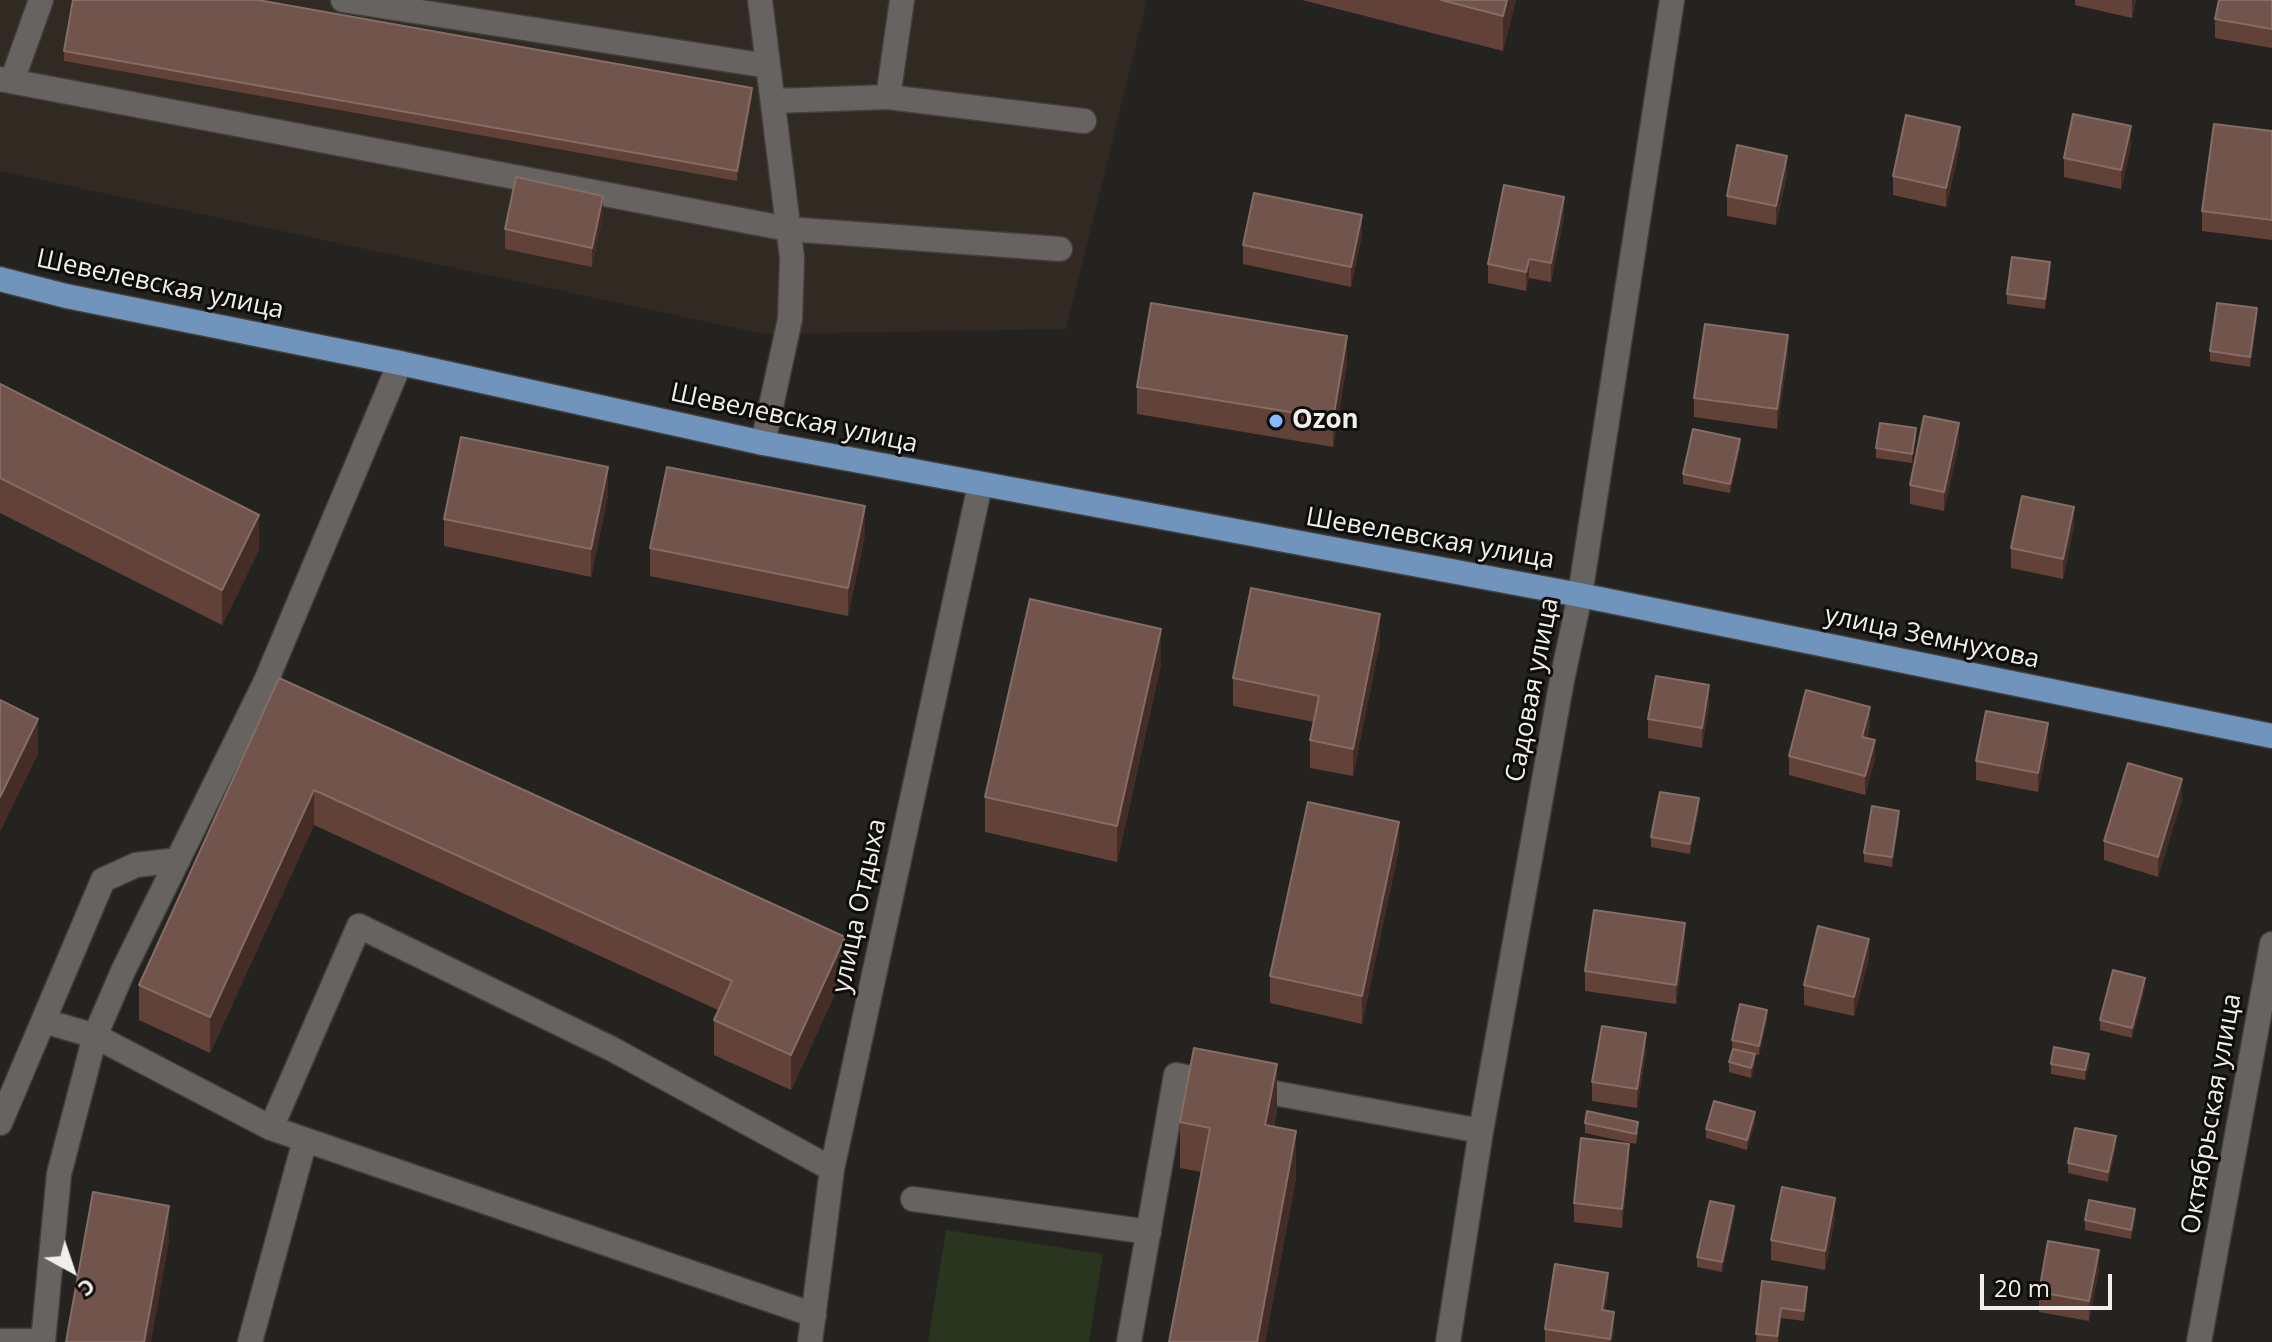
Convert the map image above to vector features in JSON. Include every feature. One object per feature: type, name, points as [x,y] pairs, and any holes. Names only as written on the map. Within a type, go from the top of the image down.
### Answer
[{"type":"main road","name":"Шевелевская улица","points":[[0,279],[66,296],[400,363],[763,443],[1580,595]]},
{"type":"main road","name":"улица Земнухова","points":[[1580,595],[2272,736]]},
{"type":"street","points":[[41,0],[6,80],[788,229],[1060,249]]},
{"type":"street","points":[[343,0],[768,66]]},
{"type":"street","points":[[760,0],[792,258],[790,319],[763,443]]},
{"type":"street","points":[[888,97],[902,0]]},
{"type":"street","name":"Садовая улица","points":[[1448,1342],[1481,1131],[1580,595],[1672,0]]},
{"type":"street","points":[[774,101],[888,97],[1084,121]]},
{"type":"street","points":[[0,1341],[43,1342],[59,1174],[95,1036],[123,971],[266,681],[400,363]]},
{"type":"street","name":"улица Отдыха","points":[[810,1342],[832,1169],[980,485]]},
{"type":"street","points":[[0,1123],[103,880],[136,865],[178,860]]},
{"type":"street","points":[[271,1128],[359,926],[612,1049],[832,1169]]},
{"type":"street","name":"Октябрьская улица","points":[[2199,1342],[2272,944]]},
{"type":"street","points":[[44,1021],[95,1036],[271,1128],[814,1315]]},
{"type":"street","points":[[1129,1342],[1176,1075],[1481,1131]]},
{"type":"street","points":[[250,1342],[305,1140]]},
{"type":"street","points":[[913,1199],[1149,1232]]},
{"type":"shaded area","points":[[0,0],[1147,0],[1066,329],[764,334],[0,171]]},
{"type":"green space","points":[[946,1230],[1103,1254],[1089,1342],[928,1342]]},
{"type":"building","points":[[73,0],[258,0],[752,88],[737,171],[64,51]]},
{"type":"building","points":[[1441,0],[1507,0],[1503,16]]},
{"type":"building","points":[[2219,0],[2272,0],[2272,29],[2215,19]]},
{"type":"building","points":[[2073,114],[2131,126],[2121,170],[2064,158]]},
{"type":"building","points":[[1906,115],[1960,127],[1946,188],[1893,176]]},
{"type":"building","points":[[2214,124],[2272,131],[2272,220],[2202,211]]},
{"type":"building","points":[[1737,145],[1787,156],[1776,206],[1727,196]]},
{"type":"building","points":[[516,177],[603,196],[592,248],[505,229]]},
{"type":"building","points":[[1504,185],[1564,197],[1551,263],[1529,259],[1526,272],[1488,264]]},
{"type":"building","points":[[1254,193],[1362,215],[1351,267],[1243,245]]},
{"type":"building","points":[[2012,257],[2050,262],[2045,299],[2007,294]]},
{"type":"building","points":[[1151,303],[1347,336],[1333,419],[1137,387]]},
{"type":"building","points":[[2217,303],[2257,308],[2250,357],[2210,351]]},
{"type":"building","points":[[1705,324],[1788,335],[1777,409],[1694,398]]},
{"type":"building","points":[[0,384],[259,515],[222,590],[0,478]]},
{"type":"building","points":[[1924,416],[1959,423],[1944,492],[1910,485]]},
{"type":"building","points":[[1880,423],[1916,428],[1912,454],[1876,448]]},
{"type":"building","points":[[1693,429],[1740,439],[1730,484],[1683,474]]},
{"type":"building","points":[[461,437],[608,467],[591,549],[444,519]]},
{"type":"building","points":[[667,467],[865,506],[848,588],[650,548]]},
{"type":"building","points":[[2022,496],[2074,507],[2063,559],[2011,548]]},
{"type":"building","points":[[1251,588],[1380,614],[1353,749],[1310,740],[1319,696],[1233,678]]},
{"type":"building","points":[[1030,599],[1161,629],[1117,826],[985,797]]},
{"type":"building","points":[[1656,676],[1709,685],[1702,728],[1648,719]]},
{"type":"building","points":[[279,678],[845,937],[791,1055],[714,1020],[732,981],[314,790],[210,1017],[139,985]]},
{"type":"building","points":[[1806,690],[1870,707],[1862,737],[1875,740],[1865,776],[1789,756]]},
{"type":"building","points":[[0,700],[38,719],[0,797]]},
{"type":"building","points":[[1986,711],[2048,723],[2038,773],[1976,761]]},
{"type":"building","points":[[2128,763],[2182,779],[2158,857],[2104,841]]},
{"type":"building","points":[[1660,792],[1699,798],[1690,844],[1651,837]]},
{"type":"building","points":[[1308,802],[1399,822],[1362,996],[1270,976]]},
{"type":"building","points":[[1872,806],[1899,811],[1892,857],[1864,853]]},
{"type":"building","points":[[1594,910],[1685,923],[1676,985],[1585,971]]},
{"type":"building","points":[[1818,926],[1869,939],[1854,997],[1804,985]]},
{"type":"building","points":[[2113,970],[2145,978],[2132,1028],[2100,1020]]},
{"type":"building","points":[[1740,1004],[1767,1010],[1759,1046],[1732,1040]]},
{"type":"building","points":[[1602,1026],[1646,1033],[1637,1089],[1592,1082]]},
{"type":"building","points":[[2054,1047],[2089,1054],[2085,1070],[2051,1064]]},
{"type":"building","points":[[1194,1048],[1277,1064],[1265,1125],[1296,1131],[1257,1342],[1169,1342],[1210,1128],[1180,1122]]},
{"type":"building","points":[[1733,1049],[1755,1054],[1751,1068],[1729,1062]]},
{"type":"building","points":[[1714,1101],[1755,1112],[1747,1140],[1706,1129]]},
{"type":"building","points":[[1587,1111],[1638,1122],[1636,1134],[1585,1123]]},
{"type":"building","points":[[2075,1128],[2116,1136],[2108,1172],[2068,1163]]},
{"type":"building","points":[[1581,1138],[1629,1144],[1622,1209],[1574,1203]]},
{"type":"building","points":[[1782,1187],[1835,1198],[1825,1251],[1771,1240]]},
{"type":"building","points":[[93,1192],[169,1206],[144,1342],[66,1342]]},
{"type":"building","points":[[2089,1200],[2135,1209],[2131,1230],[2085,1220]]},
{"type":"building","points":[[1710,1201],[1734,1206],[1722,1262],[1697,1257]]},
{"type":"building","points":[[2048,1241],[2099,1250],[2089,1301],[2039,1292]]},
{"type":"building","points":[[1555,1264],[1608,1273],[1602,1310],[1614,1312],[1610,1339],[1545,1329]]},
{"type":"building","points":[[1762,1281],[1807,1287],[1804,1311],[1781,1308],[1777,1336],[1756,1334]]},
{"type":"place","name":"Ozon","points":[[1276,421]]}]
